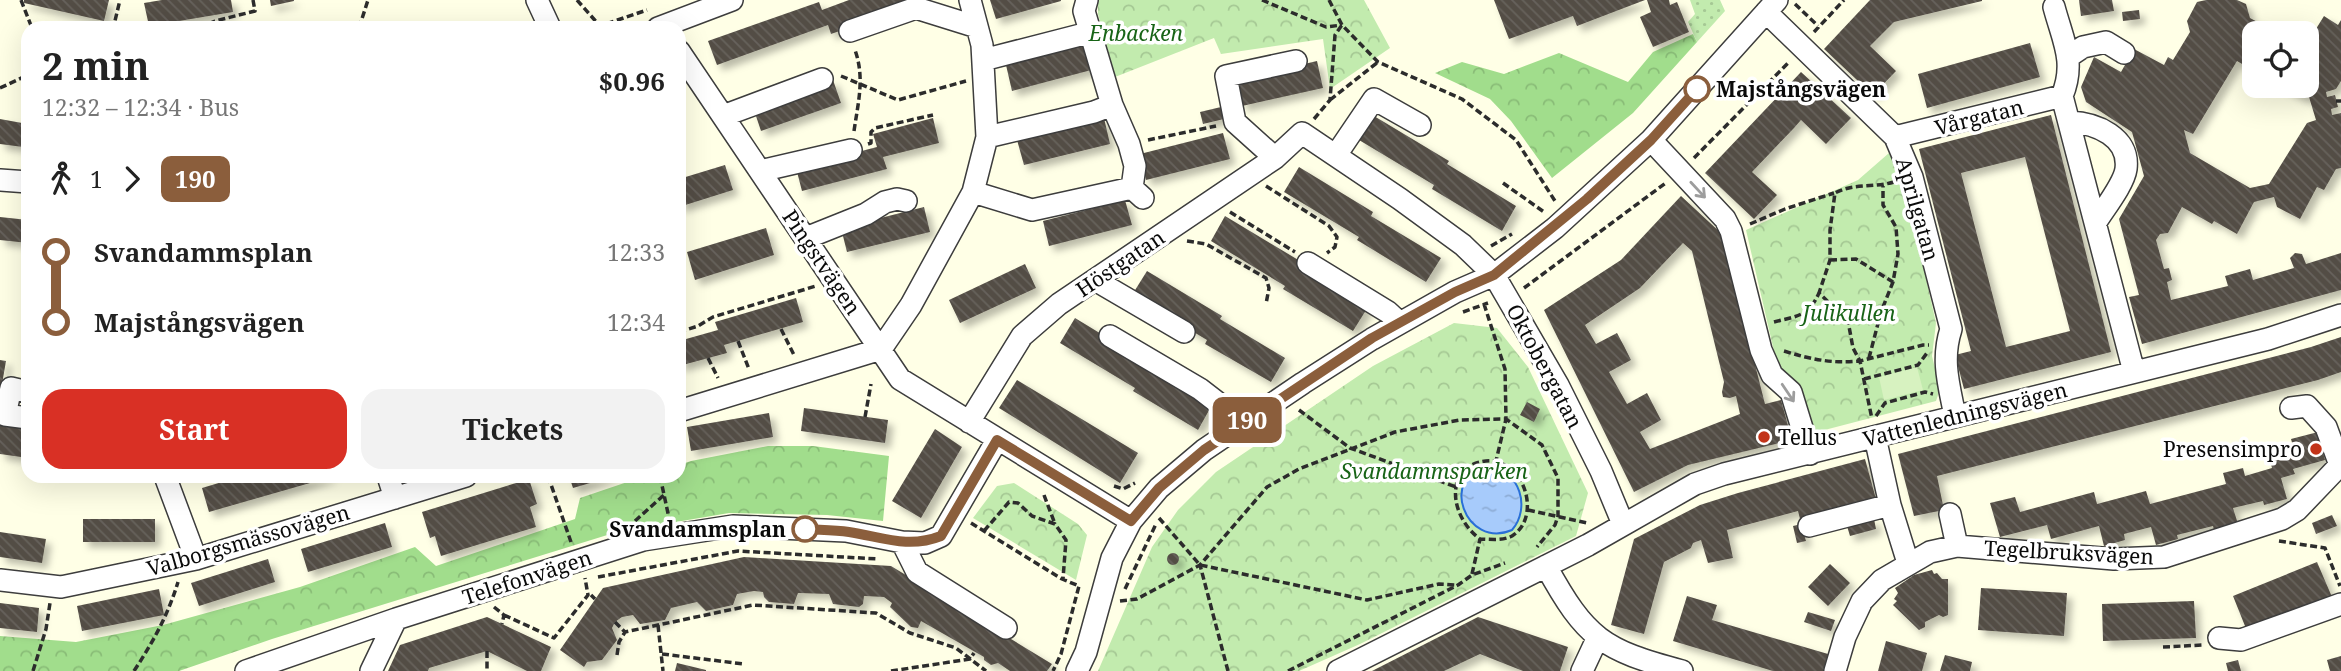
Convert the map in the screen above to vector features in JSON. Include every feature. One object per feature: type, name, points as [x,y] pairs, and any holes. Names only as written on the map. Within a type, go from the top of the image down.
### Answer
[{"type":"street","points":[[665,21],[732,0]]},
{"type":"street","points":[[686,409],[881,349],[911,305],[973,192],[987,137],[984,69],[970,0]]},
{"type":"street","points":[[973,192],[1032,210],[1137,193],[1135,166],[1129,144],[1112,105],[1084,10],[1087,0]]},
{"type":"street","points":[[548,2],[549,21]]},
{"type":"street","points":[[1077,671],[1086,652],[1112,558],[1131,521],[1159,488],[1204,450],[1372,338],[1455,292],[1494,275],[1555,228],[1651,140],[1772,6]]},
{"type":"street","name":"Aprilgatan","points":[[1772,6],[1895,137],[1912,177],[1951,329],[1945,347],[1945,369],[1955,416]]},
{"type":"street","points":[[2054,7],[2070,65],[2062,96],[2134,372]]},
{"type":"street","points":[[850,31],[916,8],[977,27]]},
{"type":"street","points":[[984,69],[1092,32]]},
{"type":"street","points":[[2068,57],[2083,47],[2106,42],[2124,53]]},
{"type":"street","name":"Pingstvägen","points":[[686,61],[900,379],[997,440]]},
{"type":"street","points":[[1275,158],[1235,122],[1226,76],[1296,61]]},
{"type":"street","points":[[723,116],[822,79]]},
{"type":"street","name":"Vårgatan","points":[[1895,137],[2062,96]]},
{"type":"street","points":[[1336,155],[1374,99],[1420,125]]},
{"type":"street","points":[[987,137],[1094,112],[1112,105]]},
{"type":"street","points":[[2070,122],[2097,126],[2112,135],[2123,150],[2126,170],[2096,222]]},
{"type":"street","name":"Oktobergatan","points":[[1302,133],[1463,245],[1494,275],[1558,385],[1601,471],[1623,524]]},
{"type":"street","name":"Höstgatan","points":[[969,422],[1022,336],[1059,304],[1275,158],[1302,133]]},
{"type":"street","points":[[1651,140],[1725,219],[1731,231],[1761,350],[1772,375],[1791,392],[1810,454]]},
{"type":"street","points":[[760,171],[851,150]]},
{"type":"street","points":[[0,180],[21,182]]},
{"type":"street","points":[[806,238],[866,214],[885,202],[897,199],[906,201]]},
{"type":"street","points":[[1308,263],[1388,312],[1400,323]]},
{"type":"street","points":[[1096,280],[1184,332]]},
{"type":"street","name":"Vattenledningsvägen","points":[[1338,671],[1546,566],[1695,484],[1724,474],[2268,338],[2341,315]]},
{"type":"street","points":[[1110,336],[1200,389],[1244,423]]},
{"type":"street","points":[[21,390],[11,388],[5,415],[21,417]]},
{"type":"street","points":[[2291,408],[2306,406],[2326,427],[2340,465]]},
{"type":"street","points":[[1875,437],[1889,505],[1909,563]]},
{"type":"street","points":[[997,440],[1131,521]]},
{"type":"street","name":"Telefonvägen","points":[[246,671],[643,540],[733,526],[846,531],[907,552],[925,542],[948,541],[997,440]]},
{"type":"street","name":"Tegelbruksvägen","points":[[1835,671],[1845,637],[1862,601],[1882,580],[1930,552],[1957,546],[2114,559],[2164,557],[2282,519],[2297,510],[2340,465]]},
{"type":"street","points":[[167,483],[189,564]]},
{"type":"street","name":"Valborgsmässovägen","points":[[0,580],[61,587],[189,564],[405,489],[433,483]]},
{"type":"street","points":[[1809,526],[1889,505]]},
{"type":"street","points":[[1950,514],[1957,546]]},
{"type":"street","points":[[907,552],[917,572],[1006,628]]},
{"type":"street","points":[[1546,566],[1559,591],[1597,639],[1638,659],[1682,671]]},
{"type":"street","points":[[2219,638],[2241,640],[2341,604]]},
{"type":"street","points":[[371,671],[396,620]]},
{"type":"street","points":[[1582,671],[1597,639]]},
{"type":"path","points":[[22,0],[30,21]]},
{"type":"path","points":[[115,21],[120,0]]},
{"type":"path","points":[[215,21],[256,11],[253,0]]},
{"type":"path","points":[[361,21],[368,0]]},
{"type":"path","points":[[577,0],[596,21]]},
{"type":"path","points":[[1262,0],[1326,27],[1342,25]]},
{"type":"path","points":[[1329,0],[1342,25],[1378,62],[1462,99],[1516,140],[1555,201]]},
{"type":"path","points":[[1791,0],[1818,26]]},
{"type":"path","points":[[1330,100],[1335,35],[1342,25]]},
{"type":"path","points":[[850,31],[860,66],[861,83],[851,150],[871,143],[871,132],[875,128],[933,115]]},
{"type":"path","points":[[1302,133],[1330,100],[1378,62]]},
{"type":"path","points":[[822,79],[840,75],[898,100],[961,82],[984,69]]},
{"type":"path","points":[[0,88],[21,78]]},
{"type":"path","points":[[1531,285],[1680,172],[1768,82]]},
{"type":"path","points":[[1129,144],[1235,122]]},
{"type":"path","points":[[1226,209],[1308,263],[1335,247],[1337,237],[1329,226],[1250,176]]},
{"type":"path","points":[[1731,231],[1843,188],[1883,186],[1912,177]]},
{"type":"path","points":[[1503,183],[1545,212]]},
{"type":"path","points":[[1869,359],[1881,312],[1893,282],[1898,254],[1896,228],[1883,205],[1883,186]]},
{"type":"path","points":[[1756,327],[1804,314],[1812,307],[1830,260],[1830,230],[1835,193]]},
{"type":"path","points":[[1175,226],[1184,240],[1206,244],[1266,278],[1269,288],[1266,304]]},
{"type":"path","points":[[1830,260],[1856,259],[1893,282]]},
{"type":"path","points":[[686,330],[713,317],[821,285]]},
{"type":"path","points":[[1819,293],[1848,321],[1873,421],[1885,403],[1925,392],[1938,395]]},
{"type":"path","points":[[1483,304],[1505,369],[1506,419],[1496,461]]},
{"type":"path","points":[[782,329],[797,361]]},
{"type":"path","points":[[738,341],[751,375]]},
{"type":"path","points":[[1761,350],[1782,351],[1819,361],[1840,363],[1860,362],[1923,345],[1932,346],[1918,365],[1864,379]]},
{"type":"path","points":[[708,358],[721,384]]},
{"type":"path","points":[[865,417],[870,384]]},
{"type":"path","points":[[1297,408],[1350,449],[1456,487]]},
{"type":"path","points":[[1228,671],[1200,565],[1159,518],[1120,601],[1137,599],[1200,565],[1267,487],[1299,469],[1395,432],[1460,420],[1506,419],[1542,445],[1558,478],[1558,516],[1555,525],[1537,547],[1526,552]]},
{"type":"path","points":[[1487,460],[1496,461],[1513,470],[1521,481],[1527,494],[1528,510],[1523,523],[1513,535],[1503,539],[1480,539],[1463,523],[1456,508],[1456,487],[1460,475],[1468,469],[1487,460]]},
{"type":"path","points":[[550,483],[578,561]]},
{"type":"path","points":[[662,483],[671,527]]},
{"type":"path","points":[[1112,485],[1124,489],[1132,486]]},
{"type":"path","points":[[628,528],[664,494]]},
{"type":"path","points":[[1044,495],[1055,524],[1066,540],[1062,579]]},
{"type":"path","points":[[984,531],[1009,502],[1018,503],[1032,516],[1055,524]]},
{"type":"path","points":[[1528,510],[1580,521]]},
{"type":"path","points":[[968,522],[1062,579],[1079,586],[1061,654],[1053,671]]},
{"type":"path","points":[[1472,575],[1480,539]]},
{"type":"path","points":[[2298,545],[2325,548],[2341,588]]},
{"type":"path","points":[[507,603],[494,607],[504,615],[554,638],[588,595],[585,578],[738,551],[907,552]]},
{"type":"path","points":[[1288,671],[1458,585],[1472,575],[1516,558]]},
{"type":"path","points":[[134,671],[153,643],[189,564]]},
{"type":"path","points":[[1200,565],[1367,600],[1439,584],[1458,585]]},
{"type":"path","points":[[33,671],[47,629],[50,598]]},
{"type":"path","points":[[617,655],[619,642],[625,632],[752,605],[876,613],[910,633],[956,648],[986,671]]},
{"type":"path","points":[[502,624],[504,615]]},
{"type":"path","points":[[615,622],[625,632]]},
{"type":"path","points":[[658,625],[663,671]]},
{"type":"path","points":[[2163,647],[2204,645],[2219,638]]},
{"type":"path","points":[[486,651],[487,671]]},
{"type":"path","points":[[891,671],[970,659],[974,653]]},
{"type":"path","points":[[662,654],[744,664]]},
{"type":"green space","name":"Enbacken","points":[[1098,0],[1364,0],[1390,48],[1330,89],[1323,39],[1221,54],[1214,38],[1115,77],[1098,14]]},
{"type":"green space","points":[[1690,0],[1720,0],[1725,11],[1697,42],[1688,22],[1695,14]]},
{"type":"green space","points":[[1693,34],[1697,42],[1633,113],[1552,178],[1511,121],[1490,99],[1435,73],[1462,62],[1504,74],[1559,53],[1628,82],[1653,52]]},
{"type":"green space","name":"Julikullen","points":[[1889,153],[1905,185],[1936,323],[1932,356],[1940,389],[1936,401],[1813,433],[1777,364],[1746,230],[1858,180]]},
{"type":"green space","name":"Svandammsparken","points":[[1454,323],[1497,328],[1528,367],[1588,493],[1576,536],[1360,644],[1299,671],[1098,671],[1152,547],[1178,510],[1216,472],[1373,366]]},
{"type":"green space","points":[[1917,367],[1923,390],[1884,400],[1879,377]]},
{"type":"green space","points":[[768,446],[813,446],[889,456],[883,521],[827,515],[729,513],[617,532],[272,639],[179,671],[0,671],[0,636],[76,642],[163,625],[300,587],[415,547],[436,566],[575,519],[580,498],[624,483],[686,483],[686,463]]},
{"type":"green space","points":[[1014,483],[1078,524],[1087,535],[1076,580],[973,518],[997,486]]},
{"type":"water","points":[[1489,467],[1508,475],[1519,491],[1521,511],[1512,530],[1495,533],[1481,530],[1471,521],[1464,509],[1461,495],[1464,483],[1473,473]]},
{"type":"building","points":[[24,0],[109,0],[104,21],[24,3]]},
{"type":"building","points":[[162,0],[231,0],[233,12],[179,21],[148,21],[144,3]]},
{"type":"building","points":[[270,0],[294,0],[294,1],[271,6]]},
{"type":"building","points":[[849,0],[919,0],[920,3],[831,34],[828,25],[717,65],[708,41],[819,2],[822,10]]},
{"type":"building","points":[[990,0],[1061,0],[1061,1],[996,19]]},
{"type":"building","points":[[1494,0],[1645,0],[1577,26],[1573,16],[1509,39]]},
{"type":"building","points":[[1647,0],[1669,0],[1670,5],[1677,2],[1689,32],[1653,47],[1640,17],[1651,12]]},
{"type":"building","points":[[1870,0],[1982,1],[1894,22],[1870,46],[1896,71],[1873,95],[1824,49]]},
{"type":"building","points":[[2079,0],[2112,0],[2114,11],[2081,16]]},
{"type":"building","points":[[2237,0],[2246,4],[2250,18],[2256,21],[2242,21],[2242,64],[2237,61],[2193,134],[2184,130],[2190,153],[2250,188],[2269,184],[2307,123],[2316,120],[2309,98],[2319,98],[2319,24],[2324,16],[2338,25],[2341,20],[2341,81],[2336,89],[2326,92],[2327,97],[2335,95],[2338,107],[2331,109],[2332,115],[2341,113],[2341,168],[2336,169],[2324,190],[2317,187],[2300,219],[2277,207],[2274,197],[2254,202],[2237,234],[2182,207],[2168,233],[2160,234],[2156,240],[2164,269],[2169,268],[2172,280],[2167,282],[2171,300],[2228,286],[2225,276],[2250,269],[2253,280],[2294,268],[2290,258],[2295,253],[2302,254],[2306,264],[2341,253],[2341,290],[2142,344],[2129,297],[2139,295],[2119,219],[2144,176],[2132,132],[2086,102],[2081,87],[2094,57],[2121,72],[2134,49],[2164,65],[2168,57],[2173,60],[2190,32],[2187,21],[2197,2]]},
{"type":"building","points":[[2139,10],[2140,19],[2123,21],[2122,12]]},
{"type":"building","points":[[1092,43],[1099,68],[1012,91],[1006,65]]},
{"type":"building","points":[[2030,43],[2040,77],[1927,108],[1918,74]]},
{"type":"building","points":[[1317,61],[1323,88],[1242,106],[1236,80]]},
{"type":"building","points":[[1801,72],[1851,118],[1826,144],[1801,120],[1752,172],[1777,195],[1754,219],[1705,173]]},
{"type":"building","points":[[833,80],[841,103],[761,131],[753,107]]},
{"type":"building","points":[[1221,107],[1224,119],[1203,124],[1200,112]]},
{"type":"building","points":[[2051,115],[2111,352],[1964,389],[1955,355],[1971,351],[1919,149]],"holes":[[[2025,157],[2070,331],[2006,347],[1961,173]]]},
{"type":"building","points":[[1374,116],[1449,161],[1447,164],[1516,206],[1502,231],[1432,189],[1434,185],[1359,140]]},
{"type":"building","points":[[933,118],[939,143],[883,157],[887,169],[802,191],[796,168],[877,147],[873,134]]},
{"type":"building","points":[[1104,118],[1110,144],[1024,165],[1017,140]]},
{"type":"building","points":[[0,119],[21,123],[21,147],[0,144]]},
{"type":"building","points":[[1223,133],[1230,159],[1146,180],[1140,154]]},
{"type":"building","points":[[725,165],[733,190],[686,205],[686,177]]},
{"type":"building","points":[[1299,167],[1373,212],[1371,216],[1441,258],[1426,282],[1357,240],[1359,237],[1284,192]]},
{"type":"building","points":[[1681,196],[1722,234],[1765,404],[1781,400],[1792,440],[1688,465],[1634,492],[1544,310],[1621,260]],"holes":[[[1683,243],[1692,251],[1724,382],[1723,397],[1736,396],[1740,414],[1650,449],[1640,432],[1661,420],[1647,393],[1627,404],[1609,372],[1631,360],[1624,346],[1617,333],[1596,344],[1585,325],[1640,288]]]},
{"type":"building","points":[[1125,200],[1132,225],[1049,246],[1043,221]]},
{"type":"building","points":[[924,207],[930,232],[847,252],[841,228]]},
{"type":"building","points":[[1225,216],[1300,261],[1368,307],[1353,331],[1211,241]]},
{"type":"building","points":[[0,217],[21,219],[21,242],[0,240]]},
{"type":"building","points":[[766,228],[774,255],[695,280],[687,252]]},
{"type":"building","points":[[1025,264],[1036,288],[960,323],[949,300]]},
{"type":"building","points":[[1147,271],[1285,358],[1271,382],[1205,344],[1207,340],[1132,295]]},
{"type":"building","points":[[796,298],[803,322],[724,345],[727,353],[686,364],[686,339],[718,330],[715,322]]},
{"type":"building","points":[[1075,318],[1212,405],[1198,430],[1060,343]]},
{"type":"building","points":[[2341,337],[2341,372],[1937,476],[1944,510],[1914,516],[1898,454]]},
{"type":"building","points":[[0,360],[6,361],[1,390],[0,390]]},
{"type":"building","points":[[1017,380],[1138,453],[1120,483],[999,408]]},
{"type":"building","points":[[1527,402],[1540,409],[1534,422],[1520,415]]},
{"type":"building","points":[[804,408],[888,420],[885,443],[801,431]]},
{"type":"building","points":[[769,413],[773,437],[691,451],[687,427]]},
{"type":"building","points":[[0,423],[21,425],[21,457],[0,454]]},
{"type":"building","points":[[935,429],[962,447],[921,518],[892,501]]},
{"type":"building","points":[[2318,432],[2325,460],[2293,469],[2295,474],[2281,478],[2287,499],[2264,505],[2263,501],[2233,508],[2238,524],[2214,530],[2213,526],[2177,535],[2178,539],[2156,545],[2151,527],[2124,534],[2125,540],[2104,546],[2099,526],[2051,539],[2047,525],[2000,537],[1990,503],[2015,497],[2020,512],[2094,492],[2097,504],[2146,491],[2150,504],[2226,484],[2223,473],[2243,468],[2245,476],[2272,468],[2268,453],[2293,446],[2291,439]]},
{"type":"building","points":[[1865,459],[1876,499],[1800,519],[1798,511],[1727,530],[1733,558],[1708,563],[1701,540],[1693,543],[1691,548],[1664,562],[1644,634],[1611,625],[1634,539],[1700,505]]},
{"type":"building","points":[[219,483],[310,483],[209,512],[202,488]]},
{"type":"building","points":[[516,483],[530,483],[537,504],[530,507],[536,527],[441,556],[435,536],[430,538],[422,512]]},
{"type":"building","points":[[571,483],[590,483],[573,488]]},
{"type":"building","points":[[2332,515],[2337,526],[2316,534],[2312,523]]},
{"type":"building","points":[[83,519],[155,519],[155,542],[83,542]]},
{"type":"building","points":[[1874,519],[1876,529],[1850,536],[1847,526]]},
{"type":"building","points":[[385,523],[392,547],[308,572],[301,549]]},
{"type":"building","points":[[1801,524],[1806,541],[1797,543],[1793,526]]},
{"type":"building","points":[[0,532],[46,539],[42,563],[0,557]]},
{"type":"building","points":[[1173,553],[1179,559],[1173,565],[1167,559]]},
{"type":"building","points":[[744,557],[891,566],[1052,664],[1047,671],[1010,671],[998,663],[991,665],[984,657],[921,621],[918,628],[911,627],[890,607],[892,603],[884,597],[864,596],[863,604],[859,607],[833,604],[829,594],[798,593],[794,604],[769,602],[763,592],[754,591],[737,594],[733,605],[706,611],[697,602],[671,608],[665,620],[640,624],[633,615],[622,617],[612,628],[617,640],[602,660],[587,662],[584,667],[560,650],[603,588]]},
{"type":"building","points":[[268,559],[275,582],[199,606],[191,583]]},
{"type":"building","points":[[2317,562],[2332,597],[2247,631],[2233,596]]},
{"type":"building","points":[[1830,564],[1850,583],[1828,606],[1808,587]]},
{"type":"building","points":[[1932,570],[1942,579],[1948,579],[1948,615],[1939,615],[1925,622],[1925,627],[1919,630],[1893,605],[1897,601],[1894,599],[1898,593],[1895,588],[1914,575]]},
{"type":"building","points":[[1981,588],[2067,593],[2064,636],[1978,630]]},
{"type":"building","points":[[159,589],[164,615],[82,631],[77,606]]},
{"type":"building","points":[[1687,596],[1717,605],[1712,620],[1828,654],[1823,671],[1773,671],[1673,641]]},
{"type":"building","points":[[2194,601],[2196,638],[2103,641],[2102,604]]},
{"type":"building","points":[[0,603],[39,608],[37,632],[0,628]]},
{"type":"building","points":[[1808,612],[1835,620],[1831,631],[1804,622]]},
{"type":"building","points":[[487,617],[551,647],[541,671],[527,671],[487,651],[429,668],[428,671],[388,671],[400,645]]},
{"type":"building","points":[[1478,617],[1568,647],[1560,671],[1523,671],[1480,654],[1444,671],[1372,671]]},
{"type":"building","points":[[1886,641],[1927,653],[1922,671],[1878,671]]},
{"type":"building","points":[[1945,655],[1972,662],[1970,671],[1940,671]]},
{"type":"building","points":[[2341,656],[2341,671],[2330,671],[2327,660]]},
{"type":"building","points":[[2238,660],[2241,671],[2228,671],[2226,663]]},
{"type":"building","points":[[677,663],[706,670],[706,671],[675,671]]},
{"type":"bus line","name":"190","points":[[805,529],[846,531],[902,542],[925,542],[941,536],[997,440],[1131,521],[1159,488],[1204,450],[1372,338],[1455,292],[1494,275],[1555,228],[1587,199],[1651,140],[1697,89]]},
{"type":"place","name":"Majstångsvägen","points":[[1697,89]]},
{"type":"place","name":"Tellus","points":[[1764,437]]},
{"type":"place","name":"Presensimpro","points":[[2316,449]]},
{"type":"place","name":"Svandammsplan","points":[[805,529]]}]
